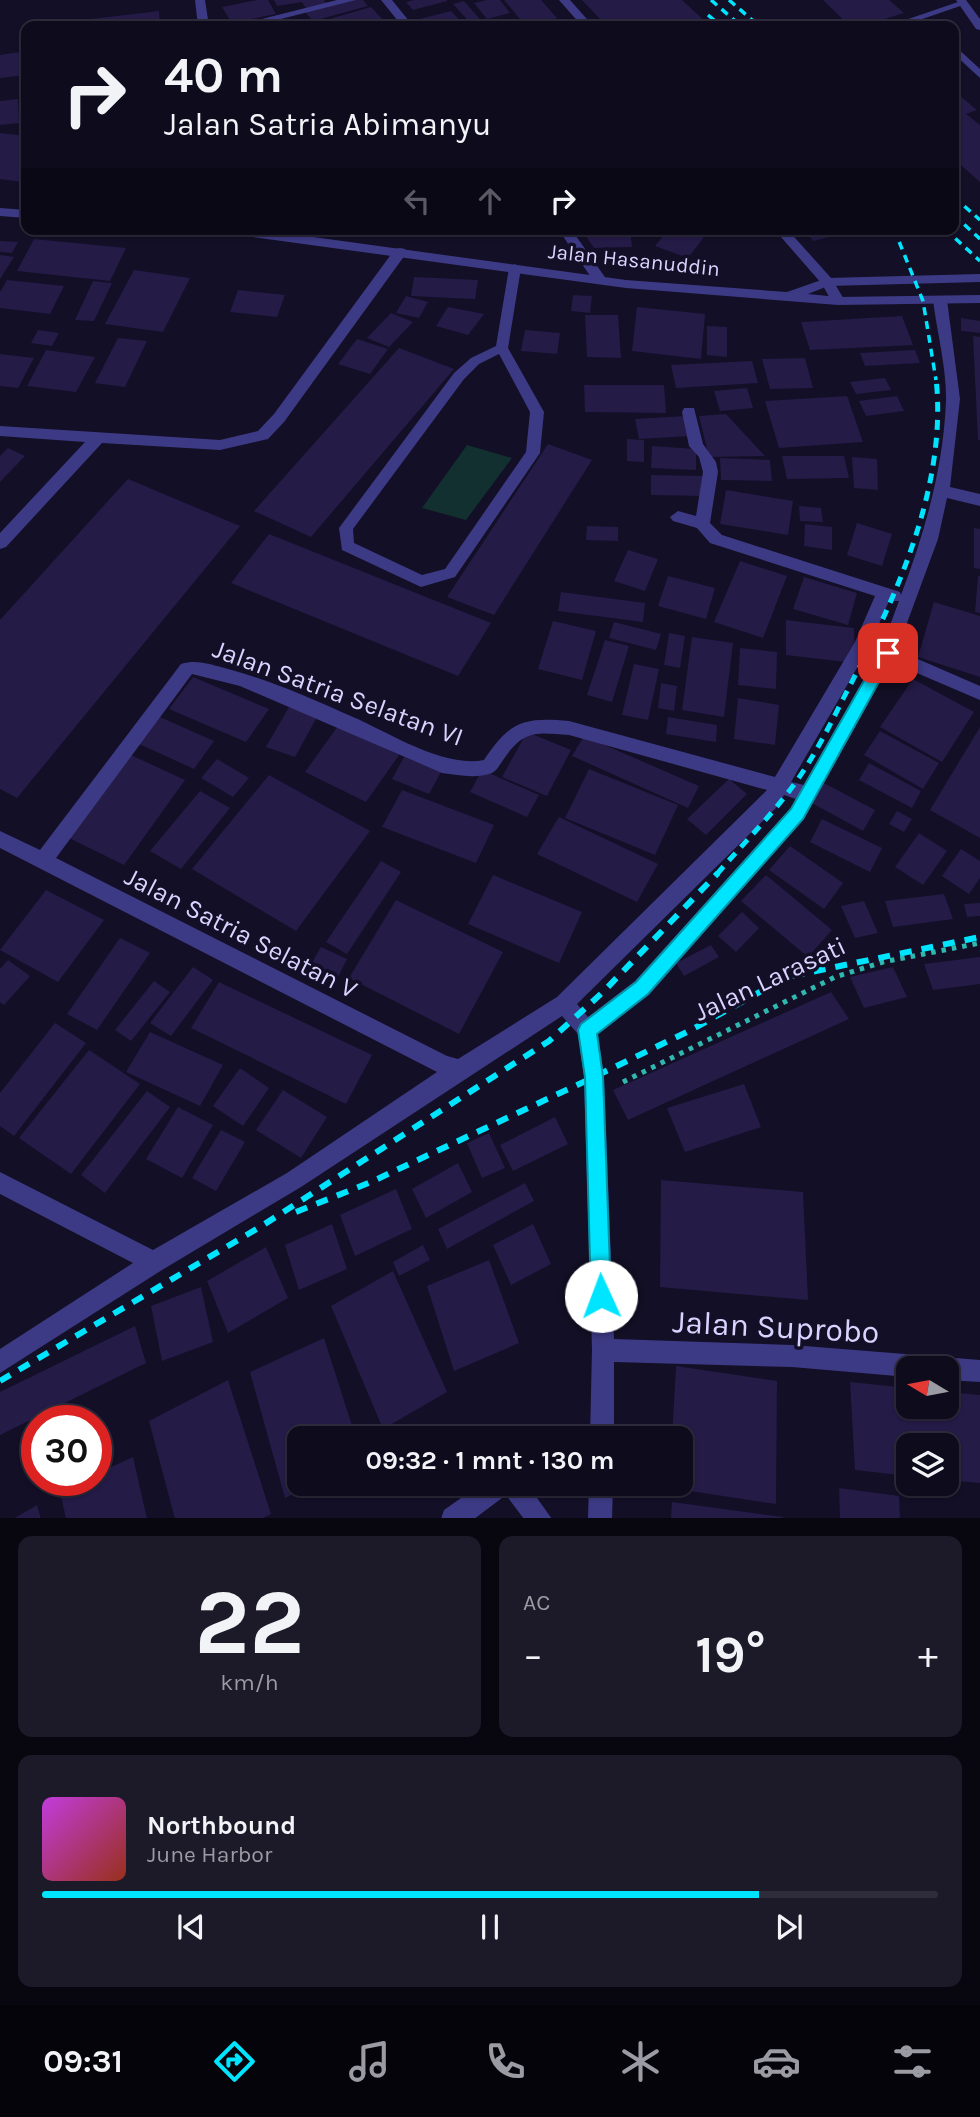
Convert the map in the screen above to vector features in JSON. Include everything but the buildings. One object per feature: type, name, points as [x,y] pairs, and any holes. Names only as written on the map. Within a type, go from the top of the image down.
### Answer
[{"type":"street","points":[[200,0],[203,21]]},
{"type":"street","points":[[261,21],[351,0]]},
{"type":"street","points":[[386,0],[404,21]]},
{"type":"street","points":[[564,0],[583,21]]},
{"type":"street","points":[[961,2],[980,27]]},
{"type":"street","points":[[0,212],[21,214]]},
{"type":"street","name":"Jalan Hasanuddin","points":[[269,235],[600,280],[838,301],[980,299]]},
{"type":"street","points":[[568,235],[600,280]]},
{"type":"street","points":[[785,235],[827,282],[838,301]]},
{"type":"street","points":[[0,431],[220,444],[262,435],[279,418],[400,253]]},
{"type":"street","name":"Jalan Hasanuddin","points":[[792,295],[827,282],[980,278]]},
{"type":"street","points":[[587,1030],[642,988],[797,814],[888,653],[930,540],[942,491],[953,400],[940,300]]},
{"type":"street","points":[[689,412],[696,446],[706,453],[712,472],[702,524]]},
{"type":"street","points":[[0,543],[98,438]]},
{"type":"street","points":[[942,491],[980,500]]},
{"type":"street","points":[[678,517],[702,524],[716,539],[907,600]]},
{"type":"street","points":[[0,1362],[154,1262],[293,1180],[460,1069],[564,1004],[770,802],[863,644],[884,593]]},
{"type":"street","points":[[863,644],[980,693]]},
{"type":"street","name":"Jalan Satria Selatan VI","points":[[43,861],[187,669],[195,667],[243,680],[345,721],[442,765],[474,769],[489,766],[508,736],[524,727],[542,725],[569,728],[808,794]]},
{"type":"street","name":"Jalan Satria Selatan V","points":[[0,839],[444,1065],[460,1069]]},
{"type":"street","points":[[564,1004],[587,1030],[594,1096],[603,1350],[598,1426]]},
{"type":"street","points":[[0,1183],[154,1262]]},
{"type":"street","name":"Jalan Suprobo","points":[[603,1350],[792,1356],[896,1365]]},
{"type":"street","name":"Jalan Suprobo","points":[[959,1370],[980,1371]]},
{"type":"street","points":[[453,1518],[484,1496]]},
{"type":"street","points":[[522,1496],[540,1518]]},
{"type":"street","points":[[600,1518],[601,1496]]},
{"type":"lane","points":[[907,21],[961,2]]},
{"type":"lane","points":[[922,16],[927,21]]},
{"type":"lane","points":[[959,53],[980,75]]},
{"type":"lane","points":[[502,348],[475,361],[459,376],[346,528],[347,546],[421,581],[450,573],[533,453],[537,412],[502,348],[515,268]]},
{"type":"path","name":"Jalan Larasati","points":[[594,1096],[835,977],[883,962],[980,943]]},
{"type":"green space","points":[[467,445],[512,458],[466,520],[422,508]]},
{"type":"railway","points":[[711,0],[735,21]]},
{"type":"railway","points":[[729,0],[753,21]]},
{"type":"railway","points":[[708,15],[715,21]]},
{"type":"railway","points":[[959,201],[980,220]]},
{"type":"railway","points":[[959,220],[980,239]]},
{"type":"railway","points":[[896,235],[923,301],[936,380]]},
{"type":"railway","points":[[952,235],[980,261]]},
{"type":"railway","points":[[717,874],[773,811],[805,768],[881,623],[913,543],[925,502],[934,461],[938,419],[936,378]]},
{"type":"railway","points":[[0,1381],[260,1227],[549,1041],[603,992],[718,873]]},
{"type":"railway","points":[[296,1212],[371,1182],[594,1077],[691,1030],[787,977],[980,937]]},
{"type":"route","points":[[601,1296],[594,1077],[587,1030],[642,988],[797,814],[888,653]]}]
